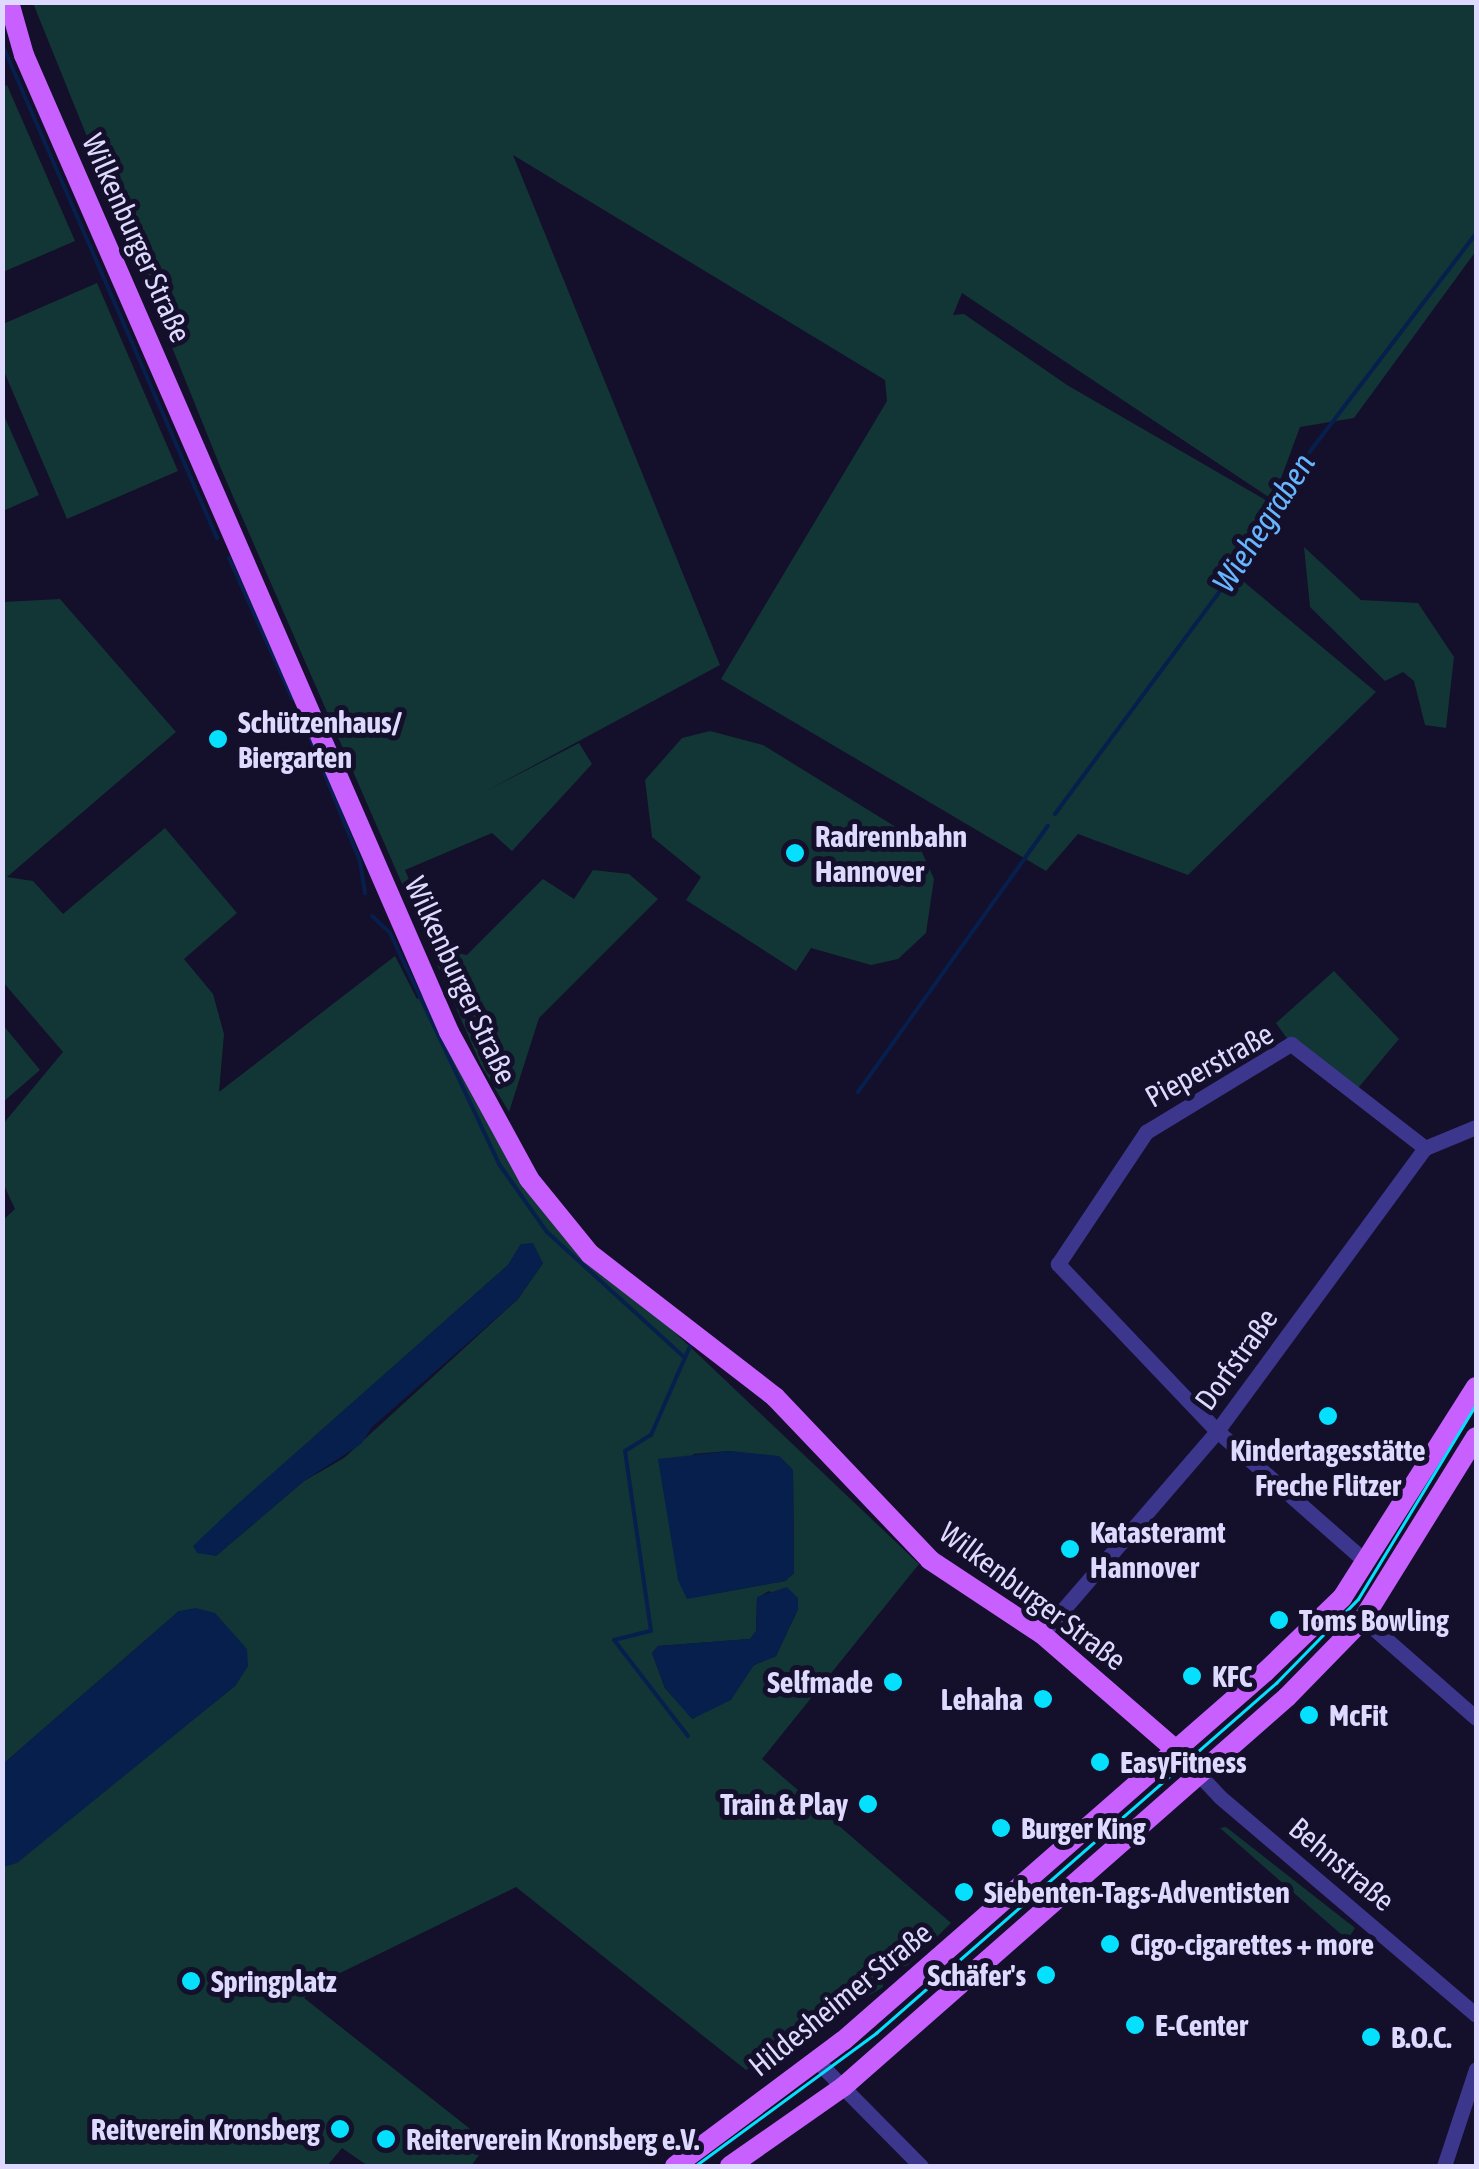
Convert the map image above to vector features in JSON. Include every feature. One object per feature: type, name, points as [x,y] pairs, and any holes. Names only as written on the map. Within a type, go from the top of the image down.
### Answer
[{"type":"main road","name":"Wilkenburger Straße","points":[[9,2],[24,55],[387,892],[509,1147],[590,1254],[775,1397],[930,1560],[1042,1634],[1176,1750]]},
{"type":"main road","name":"Hildesheimer Straße","points":[[675,2166],[817,2061],[1176,1750],[1342,1598],[1476,1388]]},
{"type":"main road","points":[[730,2166],[843,2087],[1201,1777],[1363,1619],[1474,1449]]},
{"type":"street","name":"Pieperstraße","points":[[1217,1431],[1058,1264],[1146,1132],[1291,1044],[1425,1148]]},
{"type":"street","points":[[1425,1148],[1476,1128]]},
{"type":"street","name":"Dorfstraße","points":[[1042,1634],[1217,1431],[1425,1148]]},
{"type":"street","points":[[1217,1431],[1365,1561]]},
{"type":"street","points":[[1363,1619],[1476,1718]]},
{"type":"street","name":"Behnstraße","points":[[1176,1750],[1201,1777],[1476,2015]]},
{"type":"street","points":[[817,2061],[921,2166]]},
{"type":"street","points":[[1444,2166],[1476,2069]]},
{"type":"green space","points":[[33,3],[1476,3],[1476,251],[1354,418],[1300,427],[1273,500],[962,293],[953,315],[964,314],[1067,385],[1274,505],[1232,572],[1376,692],[1188,875],[1078,834],[1046,871],[721,679],[887,401],[885,380],[513,155],[720,665],[488,790],[579,743],[592,764],[512,851],[492,833],[405,870],[439,950],[467,955],[543,879],[574,899],[593,870],[629,874],[658,899],[539,1018],[509,1112],[481,1065],[222,471]]},
{"type":"green space","points":[[7,85],[75,241],[3,272],[2,87]]},
{"type":"green space","points":[[97,283],[178,471],[67,519],[3,369],[3,324]]},
{"type":"green space","points":[[2,411],[39,495],[3,511],[2,511]]},
{"type":"green space","points":[[1304,547],[1361,600],[1418,603],[1454,657],[1446,728],[1425,725],[1414,681],[1403,672],[1385,681],[1310,607]]},
{"type":"green space","points":[[60,599],[176,732],[7,877],[33,881],[63,914],[165,828],[237,913],[184,959],[213,994],[224,1034],[219,1092],[395,956],[417,999],[432,993],[499,1131],[626,1286],[919,1564],[762,1759],[951,1923],[908,1965],[882,1975],[883,1987],[746,2070],[516,1887],[336,1975],[304,1998],[488,2143],[471,2166],[368,2166],[342,2148],[327,2166],[3,2166],[3,1867],[17,1862],[236,1685],[179,1611],[3,1764],[2,1221],[15,1209],[3,1183],[3,1124],[63,1052],[3,982],[3,602]],"holes":[[[521,1244],[543,1263],[518,1299],[344,1458],[304,1481],[216,1556],[316,1435],[508,1265]],[[729,1451],[780,1457],[793,1470],[794,1573],[785,1581],[689,1598],[693,1454]],[[769,1591],[798,1609],[776,1656],[754,1665],[693,1719],[665,1688],[652,1653],[658,1646],[750,1639],[756,1631],[757,1598]]]},
{"type":"green space","name":"Radrennbahn Hannover","points":[[710,731],[763,745],[899,829],[921,850],[934,879],[926,933],[898,959],[871,965],[811,948],[796,971],[686,900],[701,877],[652,837],[645,780],[682,738]]},
{"type":"green space","points":[[1334,971],[1399,1039],[1354,1093],[1291,1044],[1276,1023]]},
{"type":"green space","points":[[3,1025],[40,1070],[2,1102]]},
{"type":"green space","points":[[1226,1827],[1355,1928],[1344,1945],[1336,1947],[1343,1936],[1220,1828]]},
{"type":"water","points":[[533,1243],[543,1263],[518,1299],[372,1427],[361,1444],[304,1481],[216,1556],[197,1553],[193,1546],[233,1508],[508,1265],[521,1244]]},
{"type":"water","points":[[729,1451],[779,1456],[793,1470],[794,1573],[785,1581],[687,1599],[678,1580],[658,1459]]},
{"type":"water","points":[[787,1587],[798,1598],[798,1609],[776,1656],[754,1665],[731,1700],[692,1719],[665,1688],[652,1653],[658,1646],[750,1639],[756,1631],[757,1597]]},
{"type":"water","points":[[196,1608],[215,1613],[247,1649],[248,1666],[236,1685],[17,1863],[3,1867],[3,1764],[179,1611]]},
{"type":"waterway","points":[[2,44],[217,538]]},
{"type":"waterway","name":"Wiehegraben","points":[[1055,814],[1269,525],[1302,462],[1476,234]]},
{"type":"waterway","points":[[229,558],[292,698]]},
{"type":"waterway","points":[[307,730],[360,861],[365,894]]},
{"type":"waterway","name":"Wiehegraben","points":[[858,1092],[1048,826]]},
{"type":"waterway","points":[[372,916],[390,933],[499,1164],[547,1232],[683,1356]]},
{"type":"waterway","points":[[688,1736],[614,1640],[651,1631],[625,1451],[651,1435],[690,1346]]},
{"type":"tram line","points":[[695,2166],[876,2033],[1276,1683],[1358,1599],[1476,1404]]},
{"type":"place","name":"Schützenhaus/ Biergarten","points":[[218,739]]},
{"type":"place","name":"Radrennbahn Hannover","points":[[795,853]]},
{"type":"place","name":"Kindertagesstätte Freche Flitzer","points":[[1328,1416]]},
{"type":"place","name":"Katasteramt Hannover","points":[[1070,1549]]},
{"type":"place","name":"Toms Bowling","points":[[1279,1620]]},
{"type":"place","name":"KFC","points":[[1192,1676]]},
{"type":"place","name":"Selfmade","points":[[893,1682]]},
{"type":"place","name":"Lehaha","points":[[1043,1699]]},
{"type":"place","name":"McFit","points":[[1309,1715]]},
{"type":"place","name":"EasyFitness","points":[[1100,1762]]},
{"type":"place","name":"Train & Play","points":[[868,1804]]},
{"type":"place","name":"Burger King","points":[[1001,1828]]},
{"type":"place","name":"Siebenten-Tags-Adventisten","points":[[964,1892]]},
{"type":"place","name":"Cigo-cigarettes + more","points":[[1110,1944]]},
{"type":"place","name":"Schäfer's","points":[[1046,1975]]},
{"type":"place","name":"Springplatz","points":[[191,1981]]},
{"type":"place","name":"E-Center","points":[[1135,2025]]},
{"type":"place","name":"B.O.C.","points":[[1371,2037]]},
{"type":"place","name":"Reitverein Kronsberg","points":[[340,2129]]},
{"type":"place","name":"Reiterverein Kronsberg e.V.","points":[[386,2139]]}]
